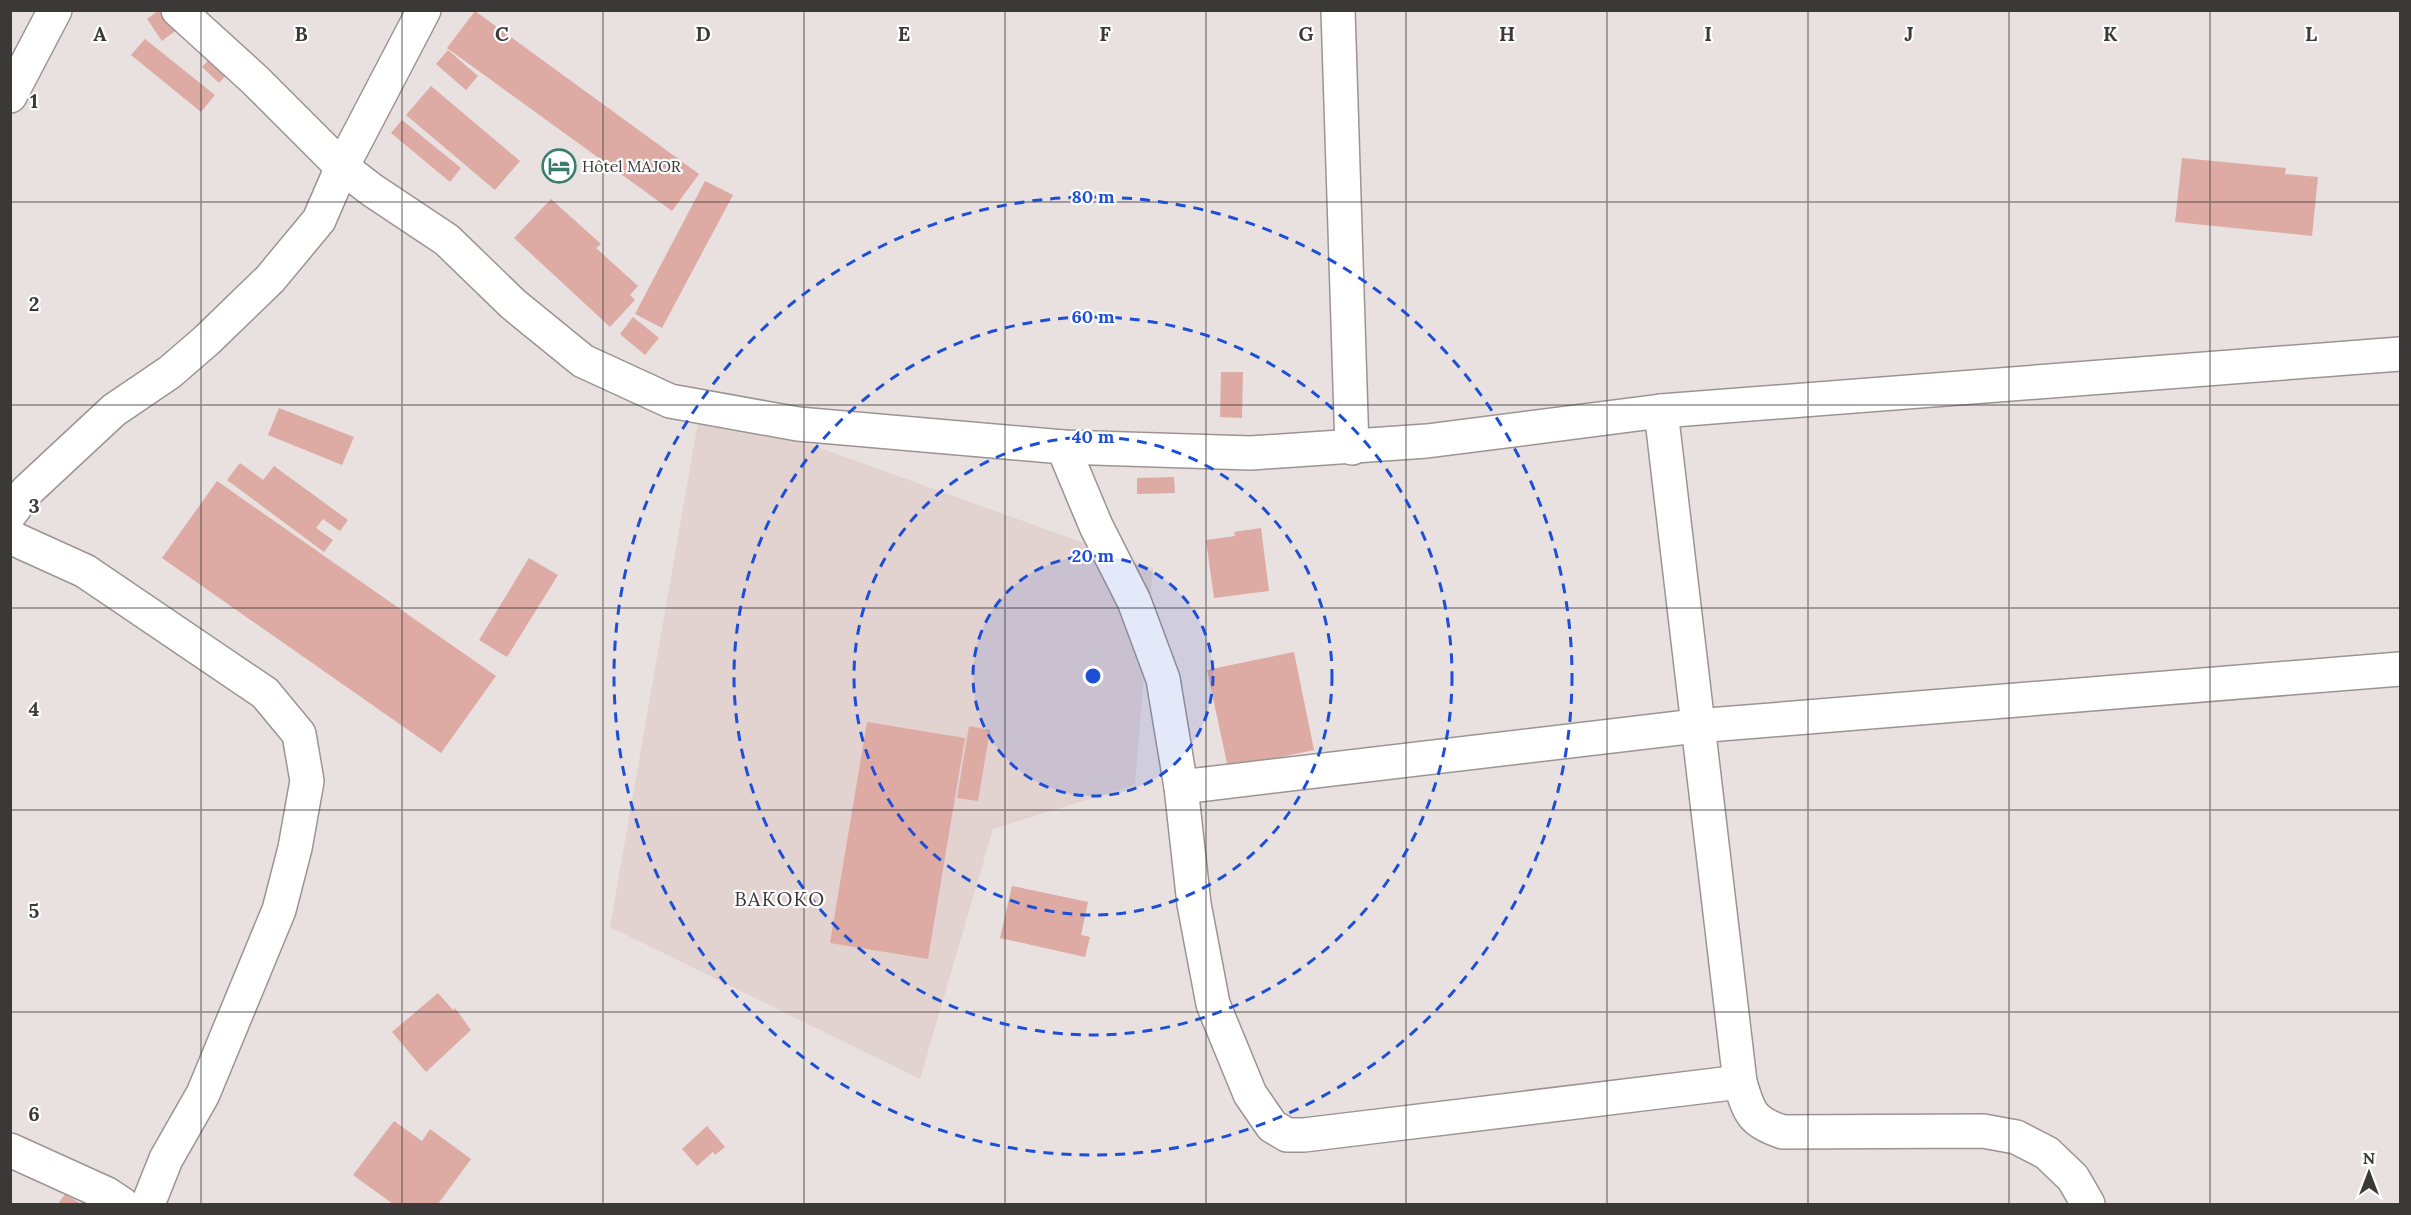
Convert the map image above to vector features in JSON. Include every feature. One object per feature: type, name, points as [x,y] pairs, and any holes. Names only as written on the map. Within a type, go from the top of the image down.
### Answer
[{"type":"main road","points":[[10,96],[55,10]]},
{"type":"main road","points":[[178,10],[255,80],[342,167],[447,240],[513,304],[583,361],[670,401],[798,424],[1063,447],[1251,453],[1352,448],[1427,441],[1660,411],[2400,354]]},
{"type":"main road","points":[[10,514],[27,491],[114,410],[170,372],[270,279],[319,220],[342,167],[424,10]]},
{"type":"main road","points":[[1338,10],[1352,448]]},
{"type":"main road","points":[[1660,411],[1679,555],[1696,726],[1740,1082],[1748,1110],[1762,1125],[1784,1132],[1983,1131],[2016,1137],[2047,1153],[2073,1179],[2088,1204]]},
{"type":"main road","points":[[1063,447],[1095,526],[1134,601],[1163,679],[1181,787],[1194,904],[1213,1004],[1250,1094],[1272,1125],[1287,1136],[1740,1082]]},
{"type":"main road","points":[[10,537],[84,572],[265,693],[299,734],[306,781],[295,848],[279,910],[203,1094],[166,1159],[148,1204]]},
{"type":"main road","points":[[1181,787],[1696,726],[2400,669]]},
{"type":"main road","points":[[10,1149],[107,1194],[122,1204]]},
{"type":"shaded area","points":[[701,405],[1153,568],[1135,785],[993,829],[920,1079],[610,927]]},
{"type":"building","points":[[159,10],[173,10],[183,25],[162,41],[147,19]]},
{"type":"building","points":[[475,11],[699,174],[672,211],[447,48]]},
{"type":"building","points":[[145,39],[215,95],[201,112],[131,55]]},
{"type":"building","points":[[218,50],[235,66],[219,83],[202,67]]},
{"type":"building","points":[[448,50],[478,76],[466,90],[436,64]]},
{"type":"building","points":[[431,86],[520,161],[495,190],[406,115]]},
{"type":"building","points":[[402,120],[461,168],[450,182],[391,133]]},
{"type":"building","points":[[2182,158],[2286,168],[2285,174],[2318,177],[2312,236],[2175,222]]},
{"type":"building","points":[[705,181],[733,195],[662,328],[635,314]]},
{"type":"building","points":[[551,199],[601,244],[596,248],[638,286],[630,295],[635,300],[610,327],[514,238]]},
{"type":"building","points":[[633,317],[659,338],[645,355],[620,334]]},
{"type":"building","points":[[1221,372],[1243,372],[1242,418],[1220,417]]},
{"type":"building","points":[[279,408],[354,437],[342,465],[268,435]]},
{"type":"building","points":[[240,463],[263,480],[274,466],[348,520],[340,531],[323,519],[316,528],[333,540],[324,552],[227,480]]},
{"type":"building","points":[[1174,477],[1175,493],[1137,494],[1137,478]]},
{"type":"building","points":[[217,481],[496,676],[441,753],[162,558]]},
{"type":"building","points":[[1261,528],[1269,591],[1214,598],[1206,540],[1235,536],[1234,532]]},
{"type":"building","points":[[529,558],[558,575],[507,657],[479,640]]},
{"type":"building","points":[[1294,652],[1314,750],[1228,768],[1207,670]]},
{"type":"building","points":[[867,722],[965,738],[928,959],[830,943]]},
{"type":"building","points":[[969,726],[990,730],[978,801],[957,798]]},
{"type":"building","points":[[1012,886],[1088,902],[1081,935],[1090,937],[1085,957],[1000,938]]},
{"type":"building","points":[[438,993],[453,1010],[455,1008],[471,1030],[426,1072],[392,1032]]},
{"type":"building","points":[[394,1121],[422,1141],[430,1129],[471,1159],[438,1204],[393,1204],[353,1175]]},
{"type":"building","points":[[707,1126],[725,1147],[715,1155],[713,1152],[697,1166],[682,1149]]},
{"type":"building","points":[[65,1194],[81,1204],[58,1204]]},
{"type":"place","name":"Hôtel MAJOR","points":[[559,166]]},
{"type":"district","name":"BAKOKO","points":[[780,899]]}]
